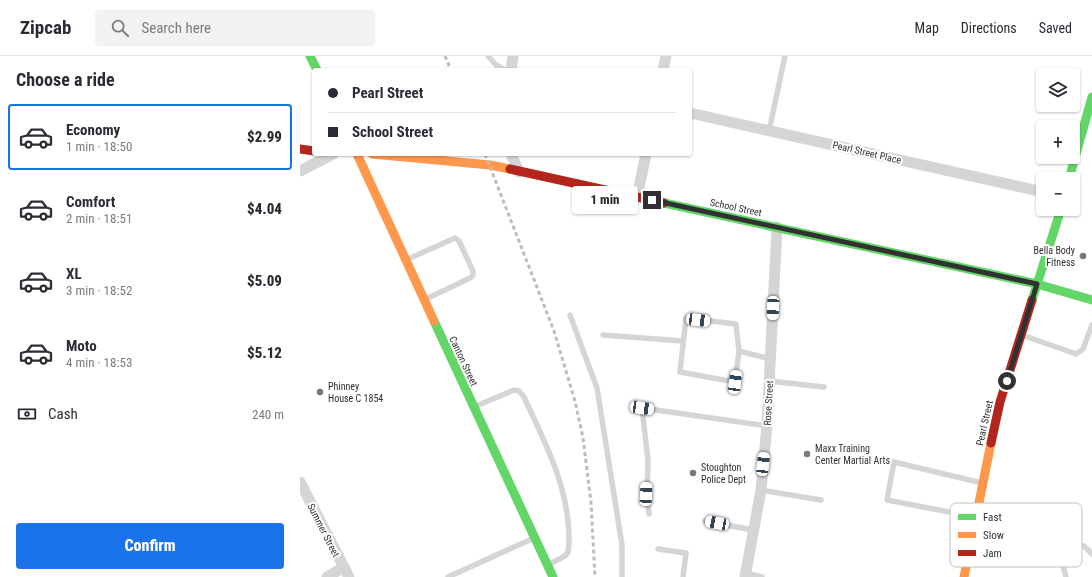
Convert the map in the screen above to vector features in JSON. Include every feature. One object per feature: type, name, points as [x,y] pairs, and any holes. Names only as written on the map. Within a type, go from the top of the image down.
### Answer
[{"type":"main road","points":[[310,56],[316,68]]},
{"type":"main road","points":[[1071,172],[1092,97]]},
{"type":"main road","points":[[300,149],[312,151]]},
{"type":"main road","name":"Canton Street","points":[[358,156],[553,577]]},
{"type":"main road","name":"School Street","points":[[393,156],[490,165],[1037,284],[1092,300]]},
{"type":"main road","name":"Pearl Street","points":[[978,503],[1000,402],[1059,216]]},
{"type":"main road","name":"Pearl Street","points":[[964,577],[966,567]]},
{"type":"street","points":[[511,68],[513,56]]},
{"type":"street","points":[[663,68],[666,56]]},
{"type":"street","name":"Pearl Street Place","points":[[692,113],[1036,190]]},
{"type":"street","points":[[300,171],[329,156]]},
{"type":"street","points":[[512,156],[519,172]]},
{"type":"street","points":[[637,197],[646,156]]},
{"type":"street","name":"Rose Street","points":[[745,575],[761,490],[767,426],[777,227]]},
{"type":"street","name":"Summer Street","points":[[300,482],[346,572]]},
{"type":"street","points":[[326,577],[346,572]]},
{"type":"lane","points":[[488,56],[496,65],[501,68]]},
{"type":"lane","points":[[769,131],[785,56]]},
{"type":"lane","points":[[406,260],[455,238],[458,239],[470,265],[473,273],[470,278],[424,300]]},
{"type":"lane","points":[[570,315],[597,388],[622,545],[622,577]]},
{"type":"lane","points":[[686,318],[736,324],[739,351],[735,382],[680,372],[686,318]]},
{"type":"lane","points":[[1021,335],[1076,354],[1083,349],[1092,325]]},
{"type":"lane","points":[[604,335],[683,341]]},
{"type":"lane","points":[[739,351],[770,359]]},
{"type":"lane","points":[[769,381],[824,387]]},
{"type":"lane","points":[[474,407],[514,390],[520,391],[524,397],[564,490],[568,518],[568,552],[565,556],[547,565]]},
{"type":"lane","points":[[649,514],[646,494],[648,460],[642,408],[767,426]]},
{"type":"lane","points":[[950,512],[887,500],[894,462],[982,483]]},
{"type":"lane","points":[[761,490],[821,500]]},
{"type":"lane","points":[[705,521],[753,530]]},
{"type":"lane","points":[[448,577],[534,538]]},
{"type":"lane","points":[[1082,546],[1084,546],[1092,554]]},
{"type":"lane","points":[[658,548],[686,553],[683,577]]},
{"type":"lane","points":[[1063,567],[1066,577]]},
{"type":"lane","points":[[745,575],[762,577]]},
{"type":"railway","points":[[445,56],[450,68]]},
{"type":"railway","points":[[486,156],[554,331],[575,401],[583,438],[591,502],[595,577]]},
{"type":"traffic: fast","points":[[310,56],[316,68]]},
{"type":"traffic: fast","points":[[1071,172],[1092,97]]},
{"type":"traffic: fast","points":[[664,203],[1037,284],[1092,300]]},
{"type":"traffic: fast","points":[[1032,300],[1059,216]]},
{"type":"traffic: fast","points":[[434,321],[553,577]]},
{"type":"traffic: slow","points":[[358,156],[434,321]]},
{"type":"traffic: slow","points":[[393,156],[490,165],[510,169]]},
{"type":"traffic: slow","points":[[979,503],[991,443]]},
{"type":"traffic: slow","points":[[964,577],[966,567]]},
{"type":"traffic: jam","points":[[300,149],[312,151]]},
{"type":"traffic: jam","points":[[510,169],[664,203]]},
{"type":"traffic: jam","points":[[991,443],[1000,402],[1032,300]]},
{"type":"place","name":"Bella Body Fitness","points":[[1083,256]]},
{"type":"place","name":"Phinney House C 1854","points":[[320,392]]},
{"type":"place","name":"Maxx Training Center Martial Arts","points":[[807,454]]},
{"type":"place","name":"Stoughton Police Dept","points":[[693,473]]},
{"type":"route","points":[[652,200],[1037,284],[1007,381]]}]
